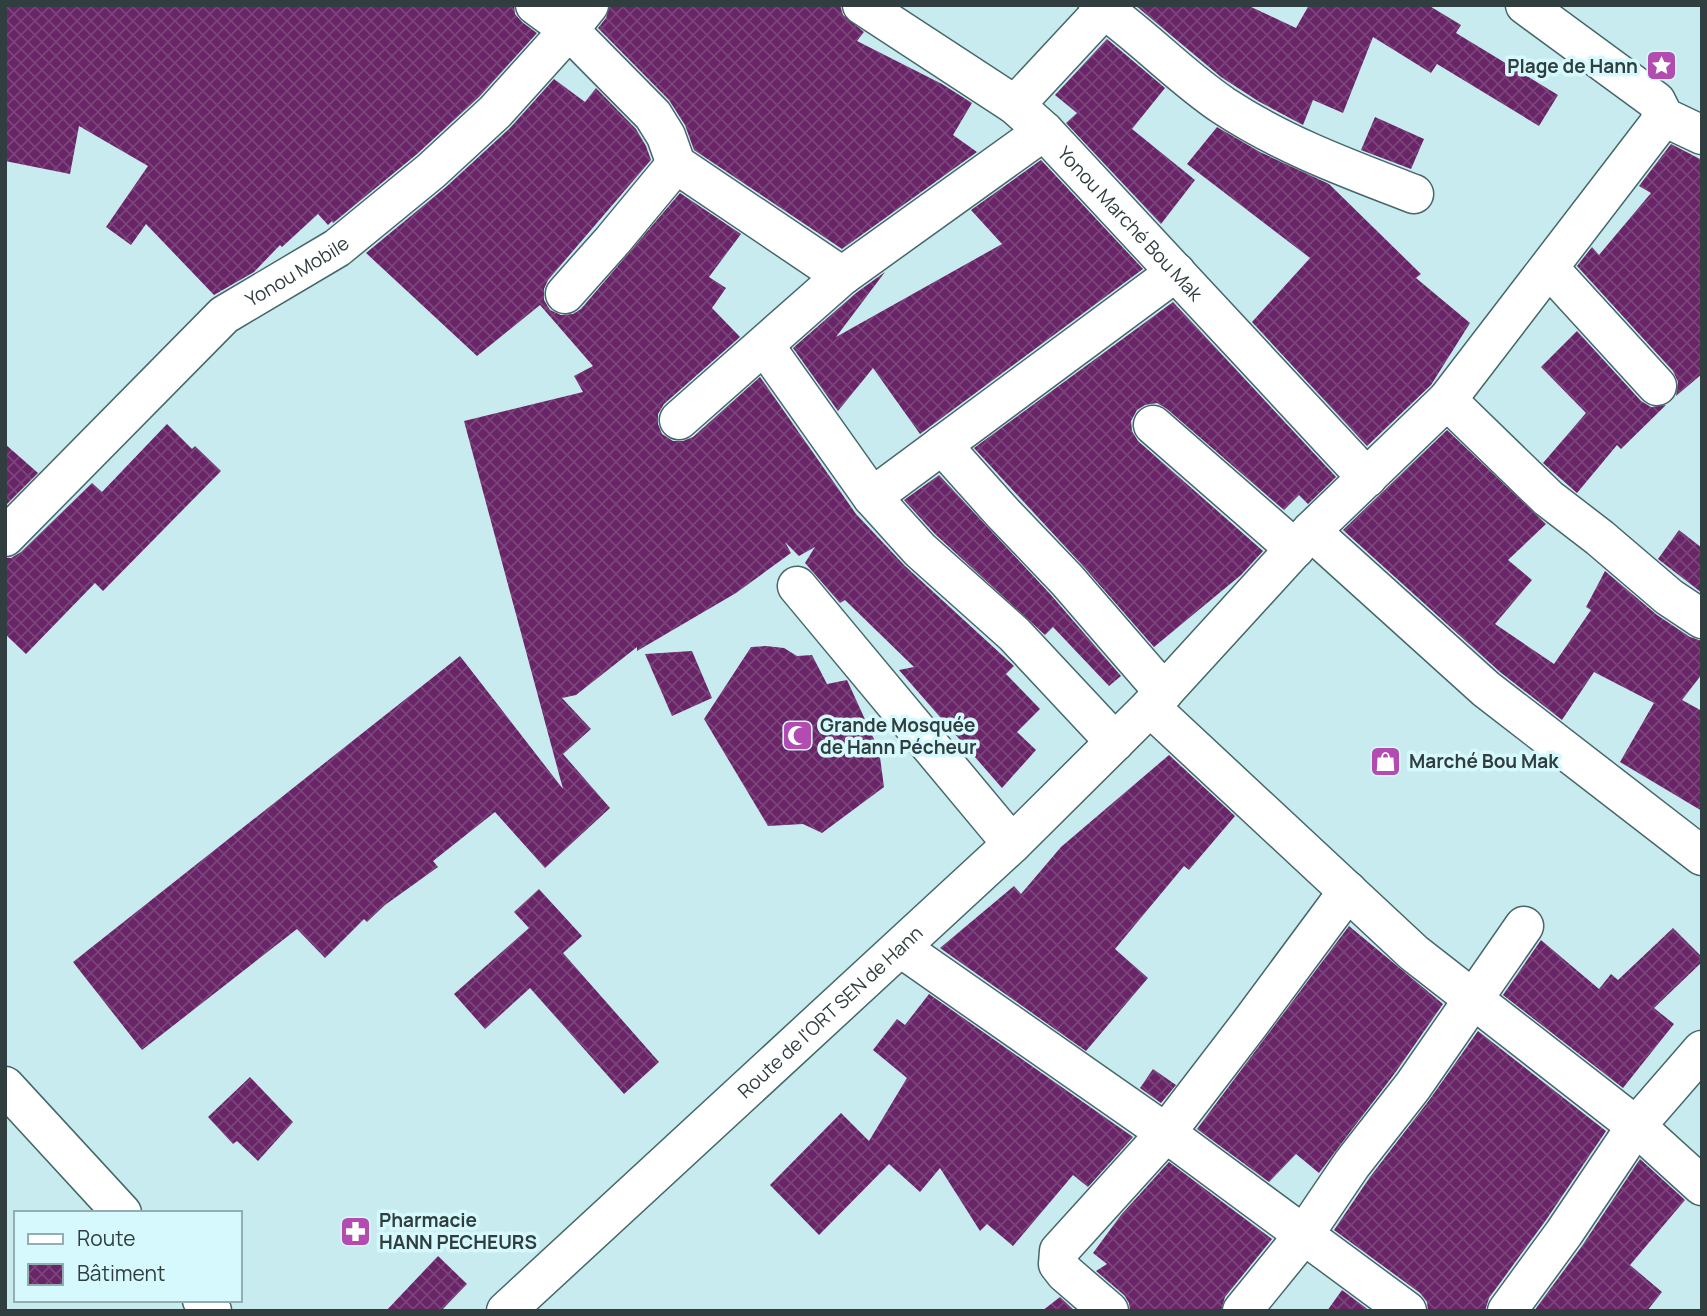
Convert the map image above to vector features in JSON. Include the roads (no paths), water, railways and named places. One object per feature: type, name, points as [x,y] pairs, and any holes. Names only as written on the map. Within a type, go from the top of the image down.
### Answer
[{"type":"street","points":[[535,5],[579,18],[653,115],[666,136],[676,164],[842,276]]},
{"type":"street","name":"Yonou Marché Bou Mak","points":[[862,5],[1015,105],[1044,131],[1367,478]]},
{"type":"street","points":[[1525,5],[1656,101],[1664,117],[1702,135]]},
{"type":"street","points":[[1015,105],[1104,7],[1183,77],[1225,107],[1290,144],[1415,194]]},
{"type":"street","name":"Yonou Mobile","points":[[5,537],[224,315],[337,248],[431,171],[495,112],[579,18]]},
{"type":"street","name":"Route de l'ORT SEN de Hann","points":[[506,1311],[1012,844],[1157,700],[1303,540],[1447,400],[1664,117]]},
{"type":"street","points":[[679,420],[842,276],[1044,131]]},
{"type":"street","points":[[565,294],[676,164]]},
{"type":"street","points":[[1549,268],[1657,386]]},
{"type":"street","points":[[872,497],[1175,272]]},
{"type":"street","points":[[765,346],[872,497],[920,550],[1014,634],[1115,742]]},
{"type":"street","points":[[1447,400],[1548,498],[1669,597],[1702,619]]},
{"type":"street","points":[[1153,425],[1303,540],[1486,689],[1702,856]]},
{"type":"street","points":[[942,445],[1068,580],[1157,700],[1348,891],[1414,953],[1636,1126],[1702,1186]]},
{"type":"street","points":[[797,586],[1012,844]]},
{"type":"street","points":[[1109,1311],[1065,1273],[1058,1264],[1059,1251],[1166,1133],[1348,891]]},
{"type":"street","points":[[1242,1311],[1303,1236],[1352,1164],[1413,1086],[1524,926]]},
{"type":"street","points":[[901,948],[1166,1133],[1406,1311]]},
{"type":"street","points":[[1507,1311],[1564,1233],[1636,1126],[1702,1050]]},
{"type":"street","points":[[5,1086],[120,1211]]},
{"type":"place","name":"Plage de Hann","points":[[1661,66]]},
{"type":"place","name":"Grande Mosquée de Hann Pécheur","points":[[797,736]]},
{"type":"place","name":"Marché Bou Mak","points":[[1386,761]]},
{"type":"place","name":"Pharmacie HANN PECHEURS","points":[[356,1231]]}]
